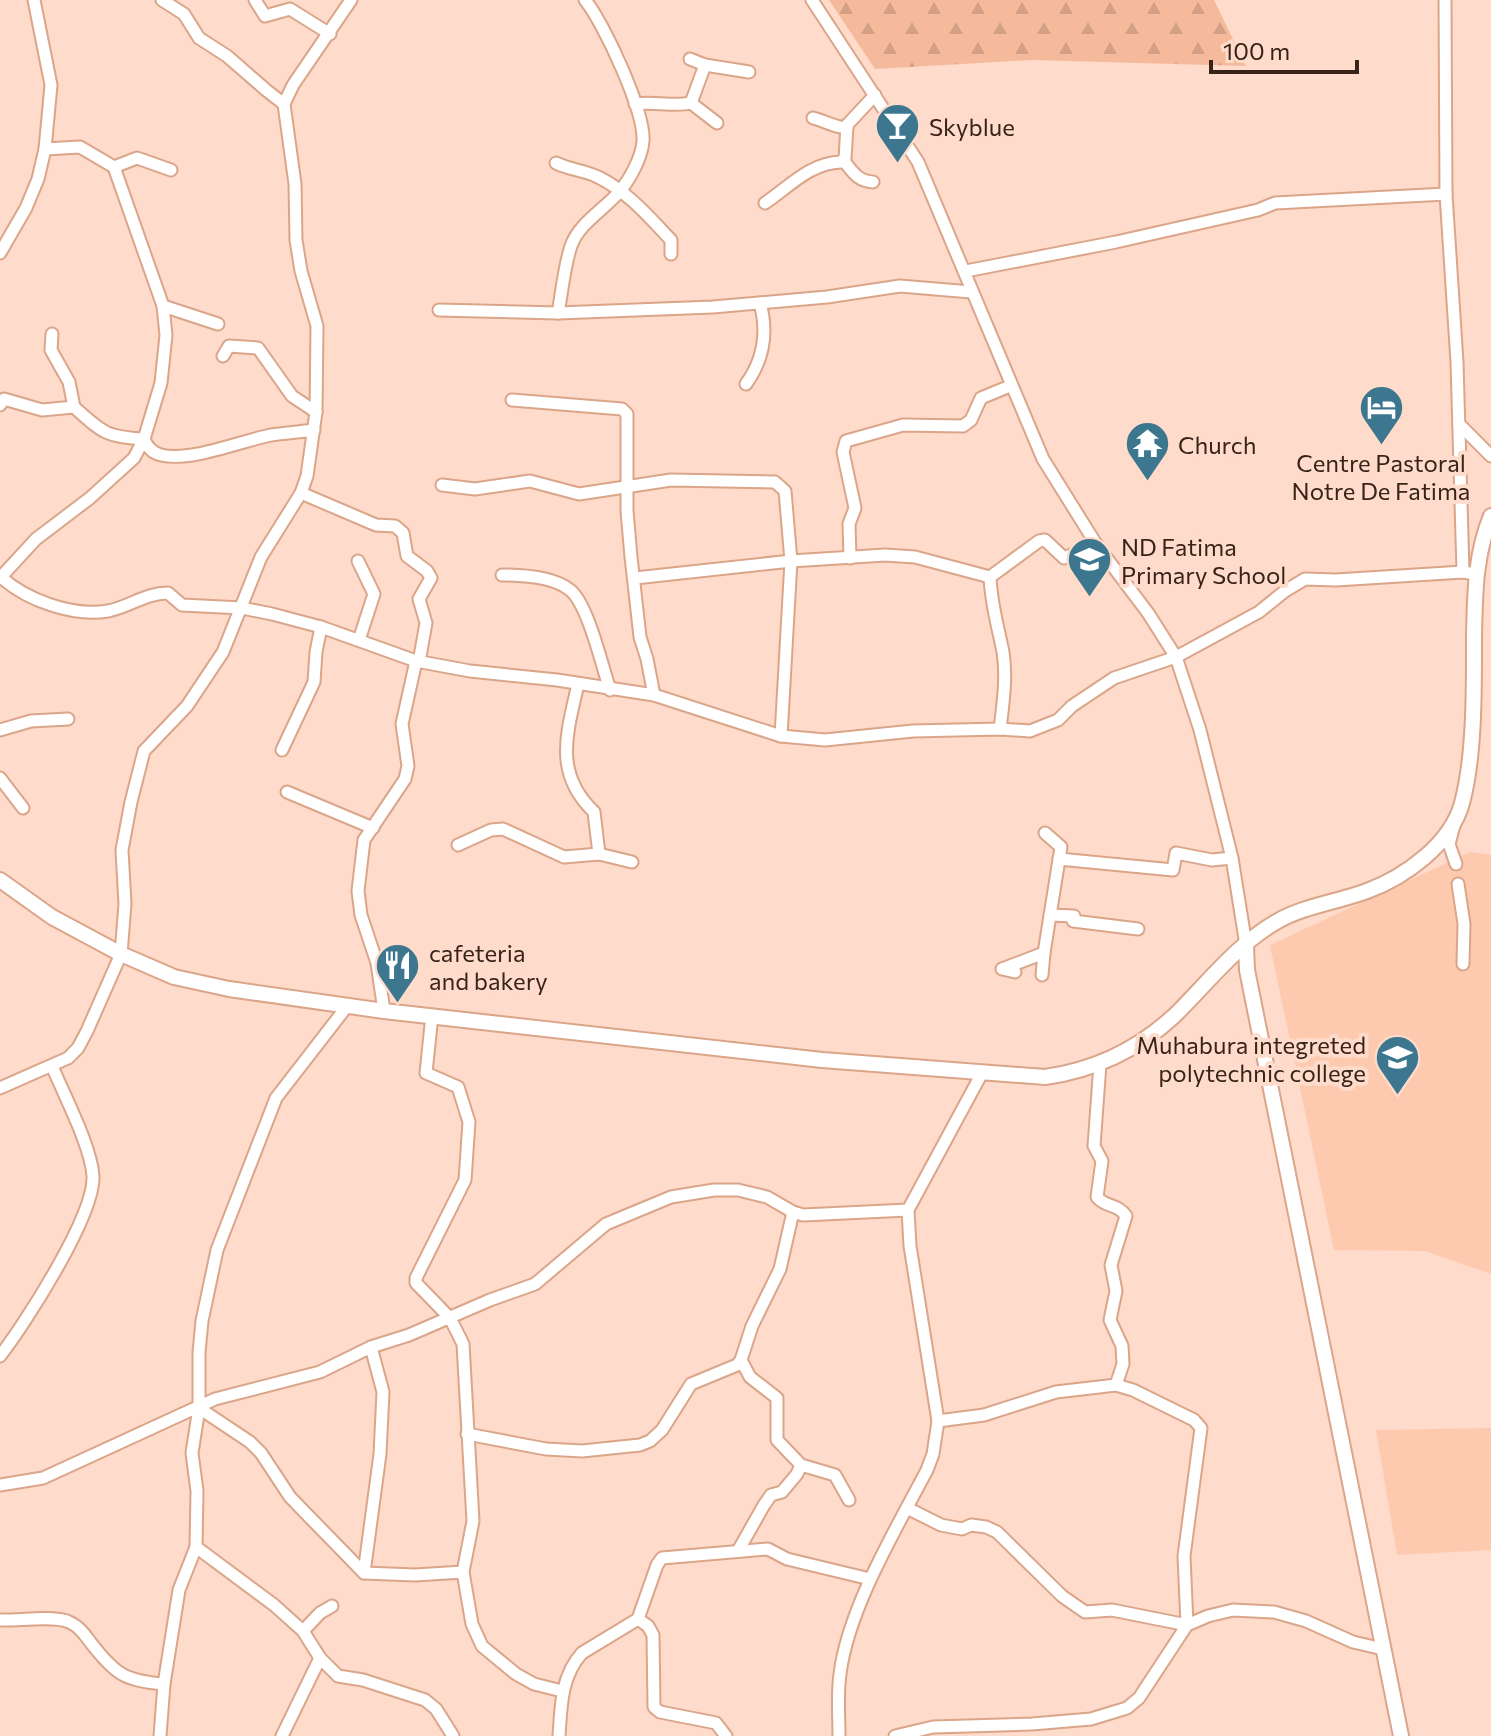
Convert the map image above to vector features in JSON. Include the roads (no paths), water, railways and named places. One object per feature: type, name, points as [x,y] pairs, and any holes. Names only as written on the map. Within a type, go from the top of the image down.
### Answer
[{"type":"main road","points":[[0,880],[52,917],[121,954],[196,983],[384,1011],[822,1060],[1045,1077],[1071,1073],[1100,1064],[1134,1047],[1173,1017],[1226,960],[1278,920],[1368,890],[1397,876],[1433,850],[1455,821],[1466,783],[1474,700],[1469,573],[1491,516]]},
{"type":"main road","points":[[1246,945],[1247,970],[1401,1736]]},
{"type":"street","points":[[0,253],[26,208],[38,179],[45,149],[51,85],[34,0]]},
{"type":"street","points":[[162,0],[184,14],[199,38],[227,56],[284,104]]},
{"type":"street","points":[[255,0],[265,16],[290,9],[330,34]]},
{"type":"street","points":[[0,1088],[68,1058],[78,1048],[121,954],[125,904],[122,850],[144,751],[200,689],[223,652],[261,557],[301,493],[307,476],[316,412],[317,326],[301,271],[296,240],[295,184],[284,104],[293,85],[351,0]]},
{"type":"street","points":[[558,313],[571,246],[580,231],[621,190],[634,169],[643,143],[642,124],[635,104],[607,36],[585,0]]},
{"type":"street","points":[[812,0],[918,162],[1043,459],[1096,544],[1148,613],[1176,657],[1200,730],[1232,858],[1246,945]]},
{"type":"street","points":[[45,149],[80,147],[114,167],[163,306],[165,357],[144,439],[134,458],[36,539],[1,578],[10,585],[44,604],[88,611],[108,611],[156,593],[168,593],[182,605],[242,608],[321,627],[417,661],[654,695],[781,736],[825,740],[913,731],[1030,731],[1058,720],[1072,706],[1114,678],[1176,657],[1259,612],[1305,579],[1469,573],[1446,194],[1445,0]]},
{"type":"street","points":[[690,59],[705,65],[749,72]]},
{"type":"street","points":[[691,103],[705,65]]},
{"type":"street","points":[[873,182],[863,182],[855,177],[843,160],[850,120],[875,95]]},
{"type":"street","points":[[635,104],[648,102],[680,106],[691,103]]},
{"type":"street","points":[[691,103],[717,123]]},
{"type":"street","points":[[813,118],[847,128]]},
{"type":"street","points":[[114,167],[137,158],[171,170]]},
{"type":"street","points":[[765,203],[808,171],[827,162],[843,160]]},
{"type":"street","points":[[556,163],[599,177],[621,190],[671,240],[671,254]]},
{"type":"street","points":[[966,271],[1116,242],[1258,210],[1275,203],[1446,194]]},
{"type":"street","points":[[439,310],[558,313],[760,303],[900,286],[971,292]]},
{"type":"street","points":[[746,384],[756,370],[766,326],[760,303]]},
{"type":"street","points":[[163,306],[218,324]]},
{"type":"street","points":[[52,334],[51,350],[69,382],[74,407],[103,433],[144,439]]},
{"type":"street","points":[[223,356],[229,346],[258,348],[292,396],[316,412]]},
{"type":"street","points":[[850,558],[849,524],[855,508],[843,452],[846,441],[903,425],[963,426],[971,420],[981,398],[1010,386]]},
{"type":"street","points":[[0,405],[4,399],[42,410],[74,407]]},
{"type":"street","points":[[512,400],[622,409],[627,414],[627,511],[640,637],[654,695]]},
{"type":"street","points":[[1459,424],[1491,456]]},
{"type":"street","points":[[144,439],[147,447],[160,455],[186,455],[269,435],[314,430]]},
{"type":"street","points":[[442,485],[475,489],[530,481],[579,494],[671,480],[775,482],[785,491],[791,561],[781,736]]},
{"type":"street","points":[[301,493],[376,525],[395,526],[403,533],[407,556],[427,571],[431,578],[419,599],[426,623],[402,724],[408,766],[405,779],[364,840],[358,891],[361,915],[377,963],[384,1011]]},
{"type":"street","points":[[990,577],[1039,541],[1045,540],[1064,558],[1096,544]]},
{"type":"street","points":[[635,578],[791,561],[885,555],[915,557],[990,577]]},
{"type":"street","points":[[358,561],[374,594],[359,640]]},
{"type":"street","points":[[502,575],[519,575],[560,584],[580,600],[610,690]]},
{"type":"street","points":[[990,577],[991,604],[1003,654],[1005,691],[1000,729]]},
{"type":"street","points":[[282,750],[314,682],[321,627]]},
{"type":"street","points":[[578,684],[566,736],[565,761],[581,800],[594,812],[599,854]]},
{"type":"street","points":[[0,730],[31,721],[68,719]]},
{"type":"street","points":[[0,778],[23,808]]},
{"type":"street","points":[[287,792],[373,828]]},
{"type":"street","points":[[1455,821],[1449,844],[1456,864]]},
{"type":"street","points":[[458,845],[491,830],[503,829],[564,857],[599,854],[632,862]]},
{"type":"street","points":[[1042,975],[1061,847],[1045,833]]},
{"type":"street","points":[[1059,859],[1173,870],[1176,853],[1212,860],[1232,858]]},
{"type":"street","points":[[1458,884],[1464,924],[1463,964]]},
{"type":"street","points":[[1050,915],[1074,916],[1073,921],[1138,929]]},
{"type":"street","points":[[1015,972],[1002,969],[1044,953]]},
{"type":"street","points":[[160,1736],[164,1684],[179,1590],[196,1547],[197,1491],[192,1453],[199,1408],[199,1352],[202,1321],[217,1250],[276,1098],[348,1005]]},
{"type":"street","points":[[432,1015],[426,1073],[458,1087],[469,1122],[465,1180],[416,1283],[450,1318],[463,1344],[473,1521],[463,1572],[472,1624],[482,1646],[516,1674],[534,1684],[562,1691]]},
{"type":"street","points":[[1100,1064],[1094,1146],[1102,1161],[1097,1197],[1121,1208],[1126,1216],[1111,1265],[1116,1291],[1110,1320],[1122,1346],[1123,1364],[1116,1385]]},
{"type":"street","points":[[0,1356],[78,1231],[93,1177],[86,1151],[52,1066]]},
{"type":"street","points":[[839,1736],[840,1675],[846,1646],[870,1579],[933,1454],[938,1421],[910,1246],[908,1210],[982,1073]]},
{"type":"street","points":[[0,1485],[28,1483],[43,1478],[215,1399],[320,1372],[371,1347],[535,1284],[606,1224],[671,1197],[714,1190],[738,1190],[767,1197],[803,1215],[908,1210]]},
{"type":"street","points":[[467,1434],[546,1449],[582,1451],[640,1445],[650,1441],[662,1430],[691,1384],[737,1365],[741,1360],[752,1326],[780,1269],[793,1212]]},
{"type":"street","points":[[364,1573],[380,1454],[383,1392],[371,1347]]},
{"type":"street","points":[[741,1360],[750,1377],[777,1398],[777,1440],[801,1465],[835,1475],[849,1500]]},
{"type":"street","points":[[938,1421],[984,1415],[1056,1392],[1116,1385],[1194,1420],[1201,1428],[1184,1556],[1187,1625]]},
{"type":"street","points":[[199,1408],[250,1442],[261,1453],[290,1497],[364,1573],[415,1575],[463,1572]]},
{"type":"street","points":[[738,1551],[771,1495],[782,1492],[801,1465]]},
{"type":"street","points":[[907,1508],[941,1525],[962,1529],[971,1525],[997,1532],[1062,1596],[1085,1612],[1112,1610],[1187,1625]]},
{"type":"street","points":[[196,1547],[274,1605],[303,1631],[320,1658],[338,1676],[363,1680],[425,1700],[436,1709],[453,1736]]},
{"type":"street","points":[[559,1736],[562,1691],[575,1660],[638,1619],[662,1558],[768,1549],[787,1559],[870,1579]]},
{"type":"street","points":[[303,1631],[320,1613],[332,1606]]},
{"type":"street","points":[[895,1736],[933,1727],[1091,1719],[1127,1708],[1139,1698],[1187,1625],[1233,1610],[1274,1612],[1306,1621],[1353,1642],[1383,1649]]},
{"type":"street","points":[[638,1619],[648,1626],[653,1635],[654,1707],[660,1712],[716,1723],[726,1736]]},
{"type":"street","points":[[0,1620],[66,1620],[80,1629],[120,1674],[131,1680],[164,1684]]},
{"type":"street","points":[[282,1736],[320,1658]]},
{"type":"place","name":"Skyblue","points":[[898,165]]},
{"type":"place","name":"Centre Pastoral Notre De Fatima","points":[[1381,447]]},
{"type":"place","name":"Church","points":[[1147,483]]},
{"type":"place","name":"ND Fatima Primary School","points":[[1090,599]]},
{"type":"place","name":"cafeteria and bakery","points":[[398,1005]]},
{"type":"place","name":"Muhabura integreted polytechnic college","points":[[1397,1097]]}]
